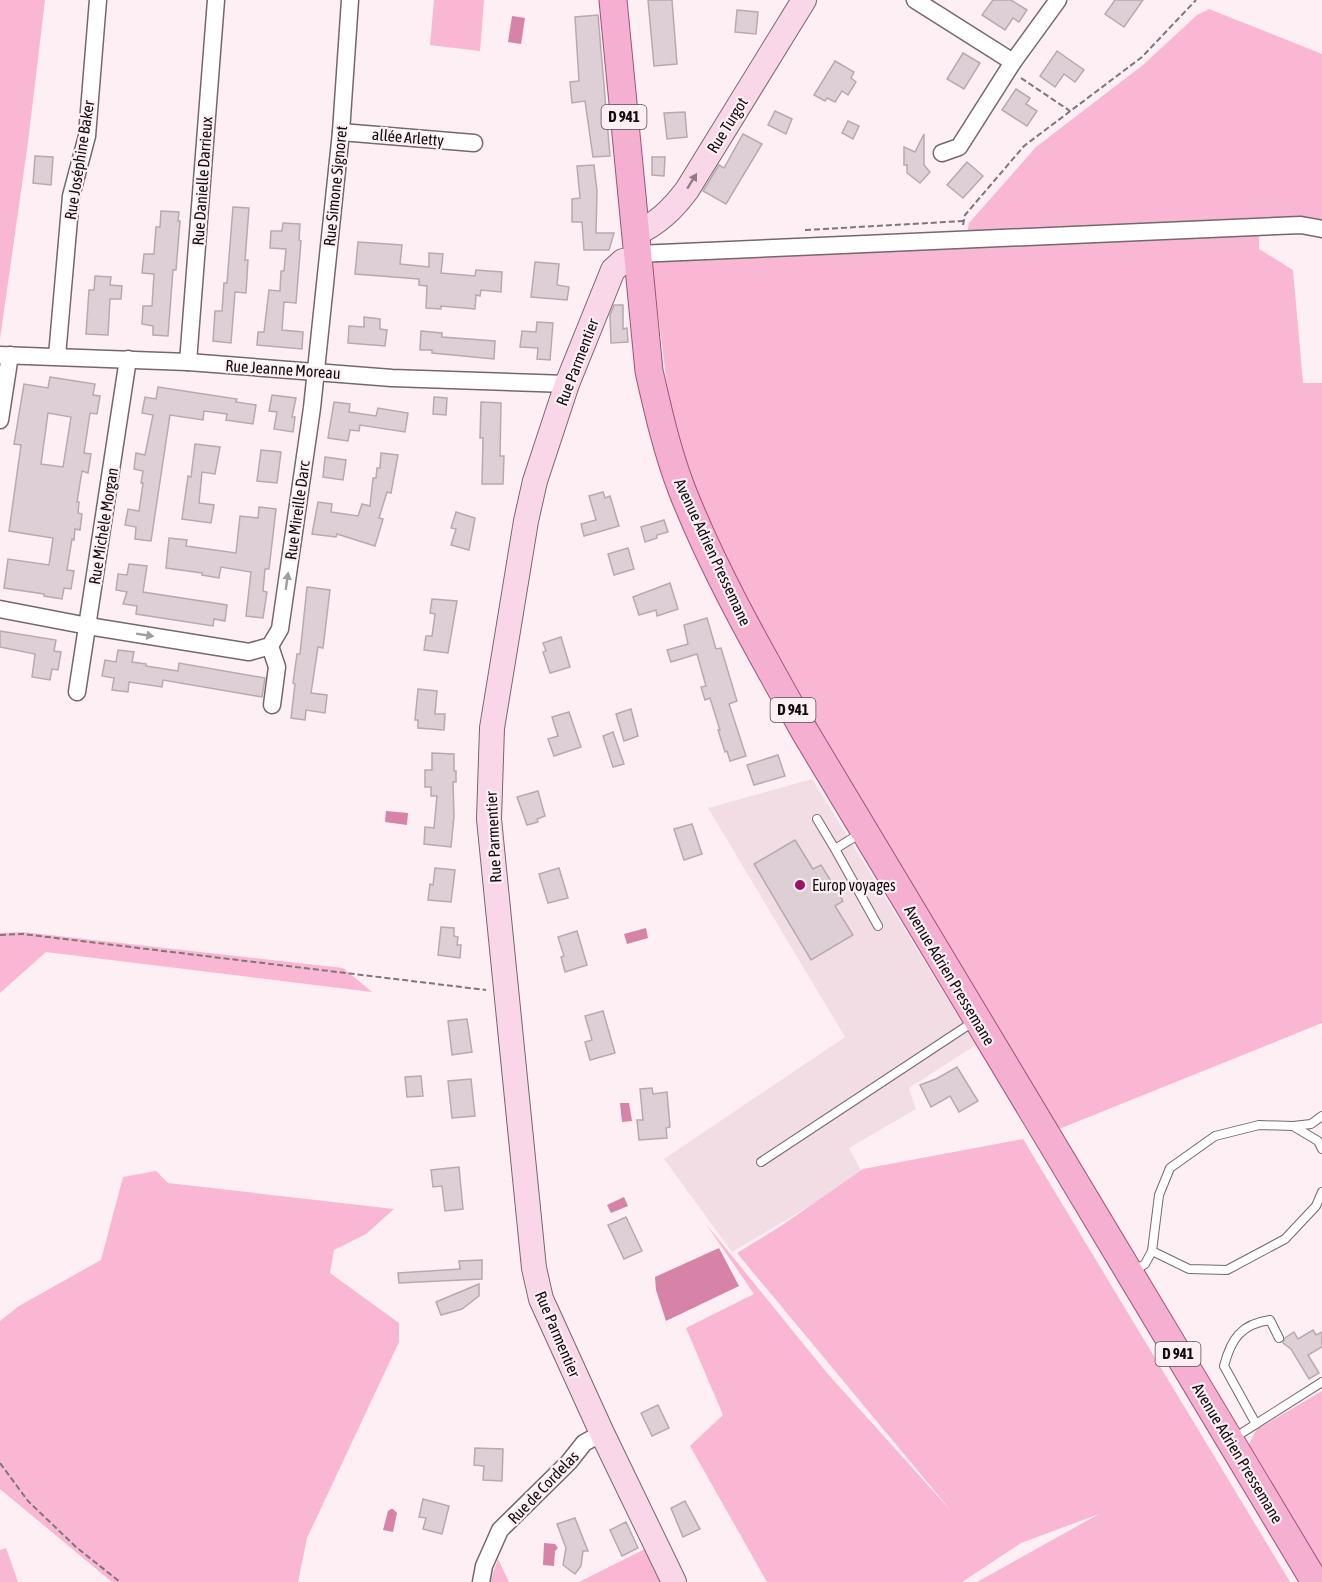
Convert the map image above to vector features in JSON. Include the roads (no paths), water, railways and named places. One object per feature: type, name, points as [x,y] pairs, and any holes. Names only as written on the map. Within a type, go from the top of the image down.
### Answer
[{"type":"main road","name":"D 941","points":[[613,0],[636,249]]},
{"type":"main road","name":"Avenue Adrien Pressemane","points":[[636,249],[649,371],[662,431],[682,490],[730,596],[805,732],[1315,1582]]},
{"type":"street","name":"Rue Joséphine Baker","points":[[57,356],[71,196],[87,136],[98,0]]},
{"type":"street","name":"Rue Danielle Darrieux","points":[[188,362],[216,0]]},
{"type":"street","name":"Rue Simone Signoret","points":[[316,371],[341,132],[350,0]]},
{"type":"street","name":"Rue Turgot","points":[[636,249],[653,225],[666,215],[687,190],[804,0]]},
{"type":"street","points":[[915,0],[1011,66]]},
{"type":"street","points":[[942,153],[959,147],[1011,66],[1058,0]]},
{"type":"street","name":"allée Arletty","points":[[341,132],[474,143]]},
{"type":"street","points":[[636,249],[1301,225],[1322,228]]},
{"type":"street","name":"Rue Parmentier","points":[[636,249],[613,270],[567,384],[536,481],[526,521],[492,728],[489,819],[534,1269],[541,1299],[674,1582]]},
{"type":"street","name":"Rue Jeanne Moreau","points":[[5,355],[128,358],[392,378],[567,384]]},
{"type":"street","points":[[0,420],[5,355]]},
{"type":"street","name":"Rue Michèle Morgan","points":[[77,693],[128,358]]},
{"type":"street","name":"Rue Mireille Darc","points":[[270,645],[280,629],[316,371]]},
{"type":"street","points":[[0,609],[87,626],[249,652],[270,645],[277,667],[272,705]]},
{"type":"street","name":"Rue de Cordelas","points":[[481,1582],[484,1566],[500,1530],[569,1462],[584,1443],[602,1433]]},
{"type":"lane","points":[[817,819],[878,926]]},
{"type":"lane","points":[[835,849],[864,831]]},
{"type":"lane","points":[[761,1162],[976,1020]]},
{"type":"lane","points":[[1129,1274],[1145,1264],[1152,1251],[1159,1195],[1170,1168],[1215,1136],[1259,1125],[1311,1124],[1322,1116]]},
{"type":"lane","points":[[1293,1126],[1318,1141],[1322,1149]]},
{"type":"lane","points":[[1152,1251],[1189,1269],[1227,1270],[1285,1239],[1316,1206],[1322,1192]]},
{"type":"lane","points":[[1256,1424],[1224,1366],[1230,1346],[1240,1332],[1257,1322],[1270,1320],[1279,1338]]},
{"type":"lane","points":[[1230,1440],[1322,1382]]},
{"type":"place","name":"Europ voyages","points":[[800,885]]}]
